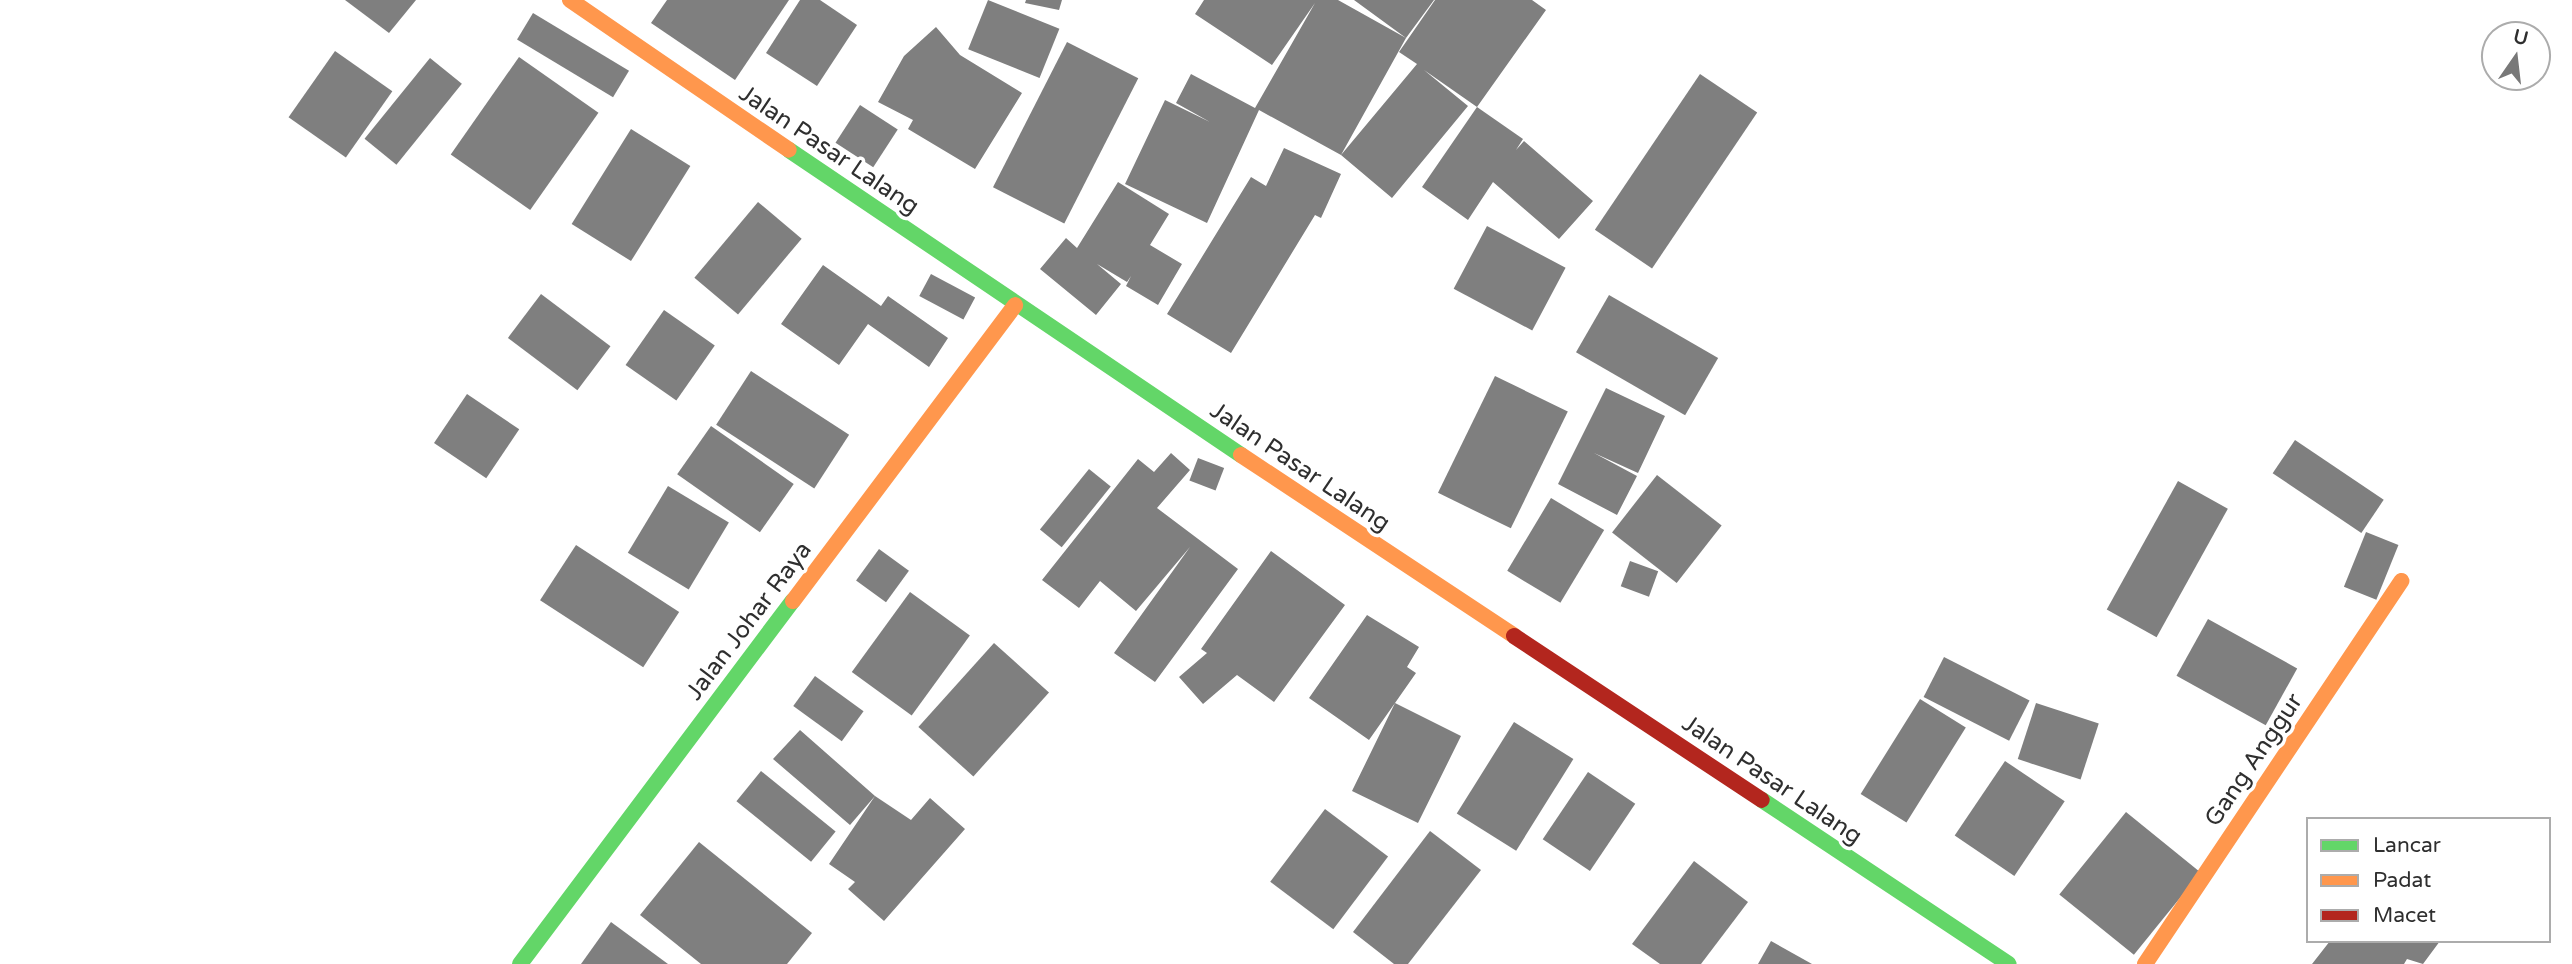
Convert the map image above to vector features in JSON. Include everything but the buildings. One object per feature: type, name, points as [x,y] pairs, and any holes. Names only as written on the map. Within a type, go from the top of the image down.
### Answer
[{"type":"street","name":"Jalan Pasar Lalang","points":[[569,0],[1015,305],[2010,964]]},
{"type":"street","name":"Jalan Johar Raya","points":[[520,964],[1015,305]]},
{"type":"street","name":"Gang Anggur","points":[[2145,964],[2401,581]]},
{"type":"traffic: fast","points":[[789,150],[1241,455]]},
{"type":"traffic: fast","points":[[520,964],[793,601]]},
{"type":"traffic: fast","points":[[1762,800],[2009,964]]},
{"type":"traffic: slow","points":[[570,0],[789,150]]},
{"type":"traffic: slow","points":[[793,601],[1015,305]]},
{"type":"traffic: slow","points":[[1241,455],[1514,636]]},
{"type":"traffic: slow","points":[[2145,964],[2401,581]]},
{"type":"traffic: jam","points":[[1514,636],[1762,800]]}]
